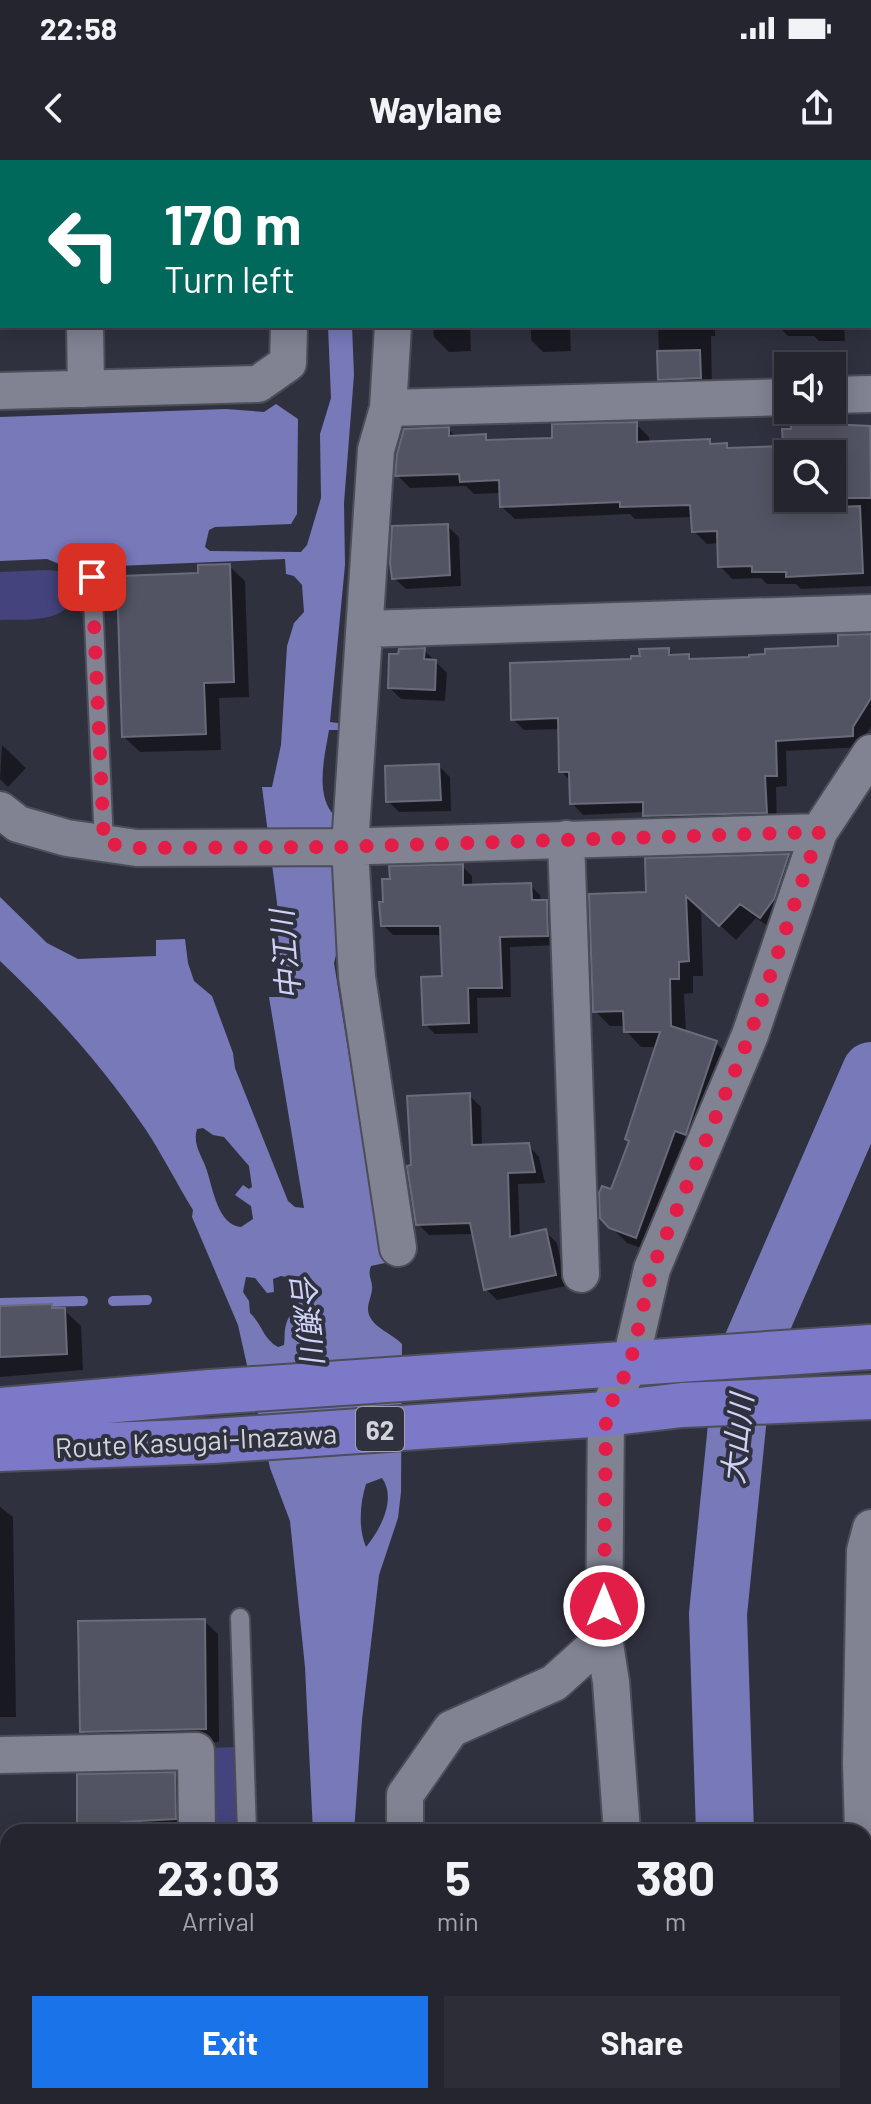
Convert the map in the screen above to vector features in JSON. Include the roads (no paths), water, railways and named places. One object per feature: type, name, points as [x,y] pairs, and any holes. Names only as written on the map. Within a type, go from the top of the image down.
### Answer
[{"type":"main road","name":"Route Kasugai-Inazawa","points":[[0,1410],[210,1392],[871,1347]]},
{"type":"main road","name":"Route Kasugai-Inazawa","points":[[0,1449],[213,1441],[606,1414],[682,1405],[871,1397]]},
{"type":"street","points":[[85,328],[86,389]]},
{"type":"street","points":[[0,391],[258,384],[288,363],[289,328]]},
{"type":"street","points":[[393,328],[388,408],[376,450],[365,629],[344,847],[357,977],[398,1248]]},
{"type":"street","points":[[846,395],[871,394]]},
{"type":"street","points":[[388,408],[774,397]]},
{"type":"street","points":[[365,629],[871,613]]},
{"type":"street","points":[[621,1824],[611,1682],[604,1638],[606,1414],[630,1364],[652,1269],[750,1035],[819,832],[871,753]]},
{"type":"street","points":[[0,810],[18,824],[67,838],[137,848],[344,847],[819,832]]},
{"type":"street","points":[[566,839],[581,1274]]},
{"type":"street","points":[[863,1824],[865,1551],[871,1528]]},
{"type":"street","points":[[405,1824],[405,1795],[451,1729],[554,1683],[604,1638]]},
{"type":"street","points":[[0,1755],[196,1751],[197,1824]]},
{"type":"lane","points":[[92,577],[104,843]]},
{"type":"lane","points":[[240,1618],[247,1824]]},
{"type":"water","points":[[328,328],[352,328],[354,375],[344,503],[345,565],[330,722],[338,723],[338,730],[329,730],[323,787],[329,808],[335,816],[338,947],[334,963],[372,1199],[378,1200],[389,1257],[385,1263],[371,1266],[372,1290],[368,1309],[376,1325],[402,1344],[401,1492],[398,1518],[379,1575],[362,1720],[355,1824],[313,1824],[305,1667],[290,1521],[270,1468],[238,1325],[192,1217],[193,1210],[146,1130],[96,1063],[59,1020],[0,961],[0,897],[47,943],[78,959],[156,956],[156,940],[185,939],[194,981],[212,996],[233,1053],[235,1068],[288,1201],[295,1207],[304,1208],[269,997],[280,997],[277,903],[262,787],[272,787],[281,745],[287,646],[294,623],[304,612],[302,585],[294,576],[286,574],[285,559],[69,568],[47,559],[0,561],[0,417],[226,409],[264,412],[276,404],[298,419],[297,514],[291,524],[215,527],[209,530],[205,547],[210,551],[301,552],[307,545],[321,498],[320,434],[331,398]],"holes":[[[203,1128],[213,1135],[224,1137],[249,1166],[252,1187],[249,1189],[243,1185],[235,1195],[251,1206],[253,1219],[241,1227],[233,1225],[222,1213],[199,1151],[197,1129]],[[281,1276],[291,1278],[300,1297],[286,1325],[284,1345],[278,1347],[269,1340],[250,1313],[249,1301],[243,1292],[246,1277],[255,1278],[267,1293],[274,1292],[273,1279]],[[382,1478],[388,1495],[385,1514],[366,1547],[362,1532],[362,1499],[366,1484]]]},
{"type":"waterway","name":"大山川","points":[[725,1824],[718,1614],[743,1366],[871,1071]]},
{"type":"waterway","points":[[113,1301],[147,1300]]},
{"type":"waterway","points":[[0,1303],[83,1301]]},
{"type":"water label","name":"中江川","points":[[284,955]]},
{"type":"water label","name":"合瀬川","points":[[308,1317]]}]
